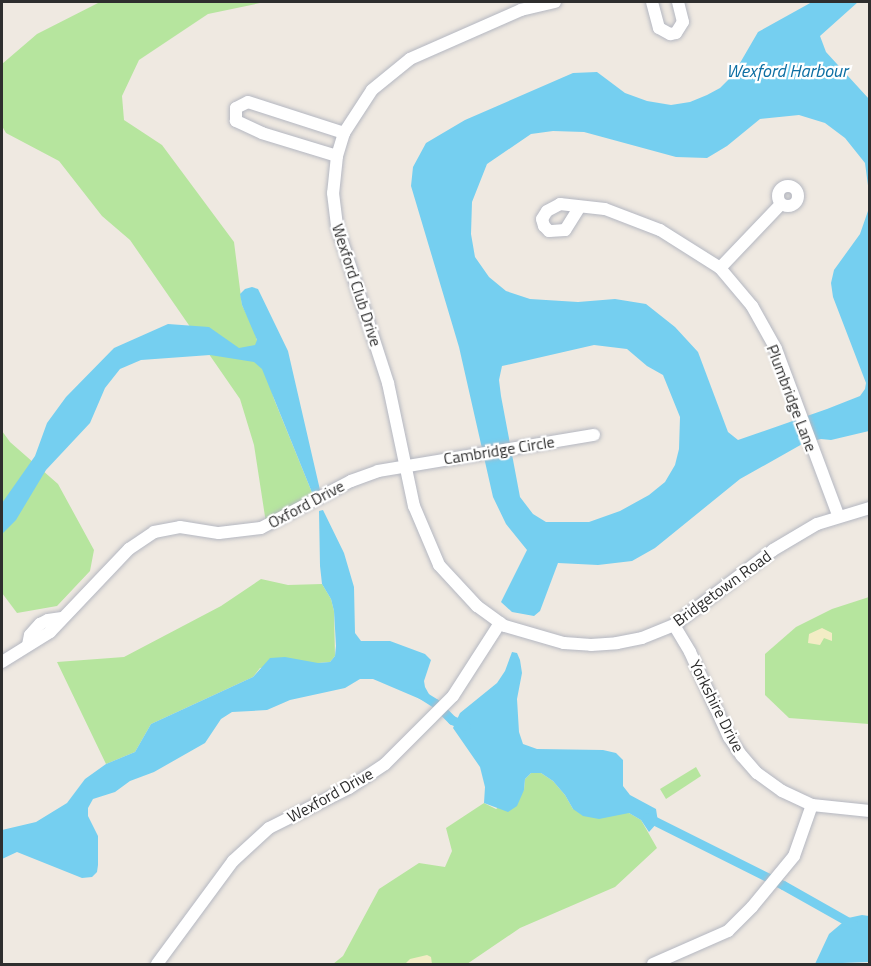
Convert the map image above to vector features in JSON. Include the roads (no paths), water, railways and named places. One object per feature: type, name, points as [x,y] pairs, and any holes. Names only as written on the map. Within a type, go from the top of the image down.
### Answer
[{"type":"street","name":"Wexford Club Drive","points":[[500,623],[458,588],[439,565],[414,506],[388,383],[337,226],[333,193],[337,156],[344,133],[372,90],[410,59],[521,10],[555,2]]},
{"type":"street","points":[[652,2],[659,28],[670,34],[676,33],[683,22],[678,2]]},
{"type":"street","points":[[337,156],[262,133],[236,121],[236,108],[248,102],[344,133]]},
{"type":"street","points":[[720,268],[781,204]]},
{"type":"street","name":"Plumbridge Lane","points":[[579,208],[605,209],[660,230],[720,268],[752,306],[776,349],[838,515]]},
{"type":"street","name":"Cambridge Circle","points":[[405,466],[594,435]]},
{"type":"street","name":"Oxford Drive","points":[[2,662],[50,632],[129,549],[154,532],[173,527],[219,533],[261,528],[351,481],[378,471],[405,466]]},
{"type":"street","name":"Bridgetown Road","points":[[500,623],[537,638],[591,645],[642,638],[674,625],[773,550],[818,524],[838,515],[870,508]]},
{"type":"street","name":"Wexford Drive","points":[[157,964],[233,861],[269,828],[349,788],[385,764],[453,696],[500,623]]},
{"type":"street","name":"Yorkshire Drive","points":[[674,625],[690,652],[729,737],[742,756],[782,791],[812,805],[870,811]]},
{"type":"street","points":[[653,964],[728,931],[766,892],[794,856],[812,805]]},
{"type":"water","name":"Wexford Harbour","points":[[812,2],[858,2],[820,36],[826,52],[869,99],[869,193],[865,163],[845,138],[825,123],[799,115],[760,119],[727,146],[707,158],[676,157],[584,132],[553,131],[531,134],[487,164],[472,202],[471,234],[475,257],[489,277],[506,291],[530,299],[578,302],[615,299],[646,304],[675,327],[698,352],[728,432],[738,440],[860,396],[865,389],[866,383],[833,297],[831,283],[834,270],[860,234],[869,208],[869,431],[831,440],[821,439],[804,443],[740,479],[655,548],[632,561],[598,565],[558,563],[540,611],[534,616],[512,612],[501,602],[527,550],[506,524],[493,497],[459,347],[411,186],[413,167],[426,143],[465,120],[573,73],[597,72],[625,93],[647,101],[671,105],[690,102],[720,88],[733,75],[758,32]],"holes":[[[594,345],[627,349],[647,366],[663,375],[680,417],[679,449],[675,465],[665,482],[649,495],[620,511],[589,522],[546,522],[533,514],[520,497],[501,396],[499,380],[502,366]]]},
{"type":"water","points":[[252,287],[258,289],[288,351],[320,490],[313,495],[262,369],[254,362],[210,355],[141,360],[120,369],[105,388],[90,423],[46,470],[16,520],[2,534],[2,503],[35,456],[47,423],[66,397],[114,348],[168,324],[209,327],[239,348],[255,345],[257,340],[242,305],[240,294]]},
{"type":"water","points":[[323,510],[344,553],[354,587],[355,633],[361,641],[390,641],[425,654],[431,660],[424,681],[430,696],[427,702],[373,679],[360,679],[345,688],[290,700],[267,710],[232,712],[221,719],[205,743],[154,772],[130,781],[115,792],[93,799],[88,808],[88,816],[98,836],[98,865],[97,872],[92,877],[82,878],[17,852],[2,859],[2,830],[36,822],[67,803],[85,779],[106,764],[135,752],[151,724],[253,677],[270,658],[285,657],[318,663],[330,662],[335,656],[336,646],[334,611],[331,599],[322,584],[320,566],[319,511]]},
{"type":"water","points":[[512,652],[517,653],[522,673],[517,699],[519,732],[523,744],[537,749],[603,750],[616,753],[623,760],[623,786],[630,795],[656,809],[658,822],[649,832],[641,820],[629,813],[599,819],[583,816],[573,809],[553,781],[541,773],[531,773],[525,779],[524,790],[517,806],[508,812],[484,803],[485,787],[480,767],[453,728],[460,713],[497,683],[505,671]]},
{"type":"water","points":[[869,916],[869,962],[815,964],[829,934],[848,918]]},
{"type":"waterway","points":[[419,693],[435,703],[452,720],[466,726]]},
{"type":"waterway","points":[[647,817],[783,885],[870,934]]}]
